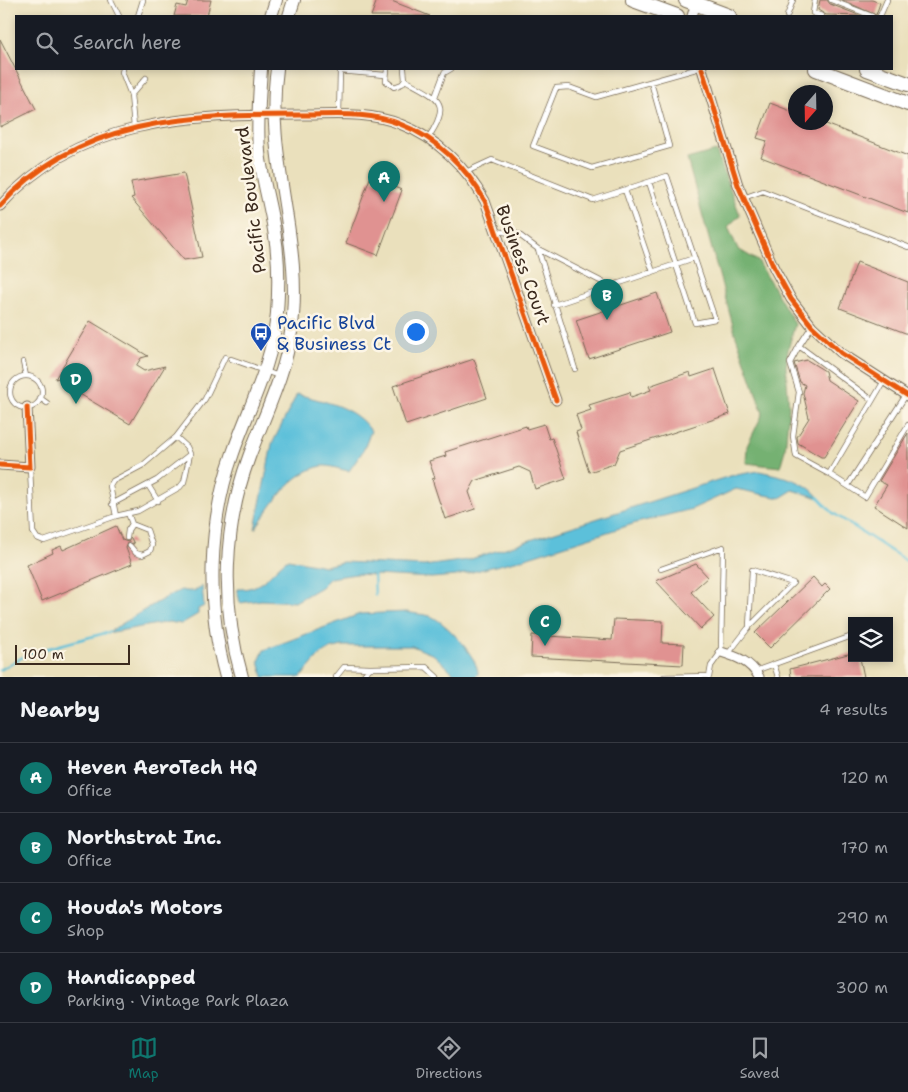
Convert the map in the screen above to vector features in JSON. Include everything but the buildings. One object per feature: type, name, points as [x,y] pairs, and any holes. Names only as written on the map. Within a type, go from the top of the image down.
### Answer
[{"type":"main road","points":[[271,15],[276,0]]},
{"type":"main road","points":[[289,15],[294,0]]},
{"type":"main road","points":[[633,0],[674,15]]},
{"type":"main road","points":[[693,5],[726,15]]},
{"type":"main road","name":"Pacific Boulevard","points":[[226,677],[213,609],[215,538],[224,481],[232,454],[265,371],[276,328],[278,272],[274,230],[259,153],[258,115],[261,70]]},
{"type":"main road","name":"Pacific Boulevard","points":[[242,677],[229,609],[229,541],[234,509],[248,460],[280,376],[291,333],[294,274],[290,231],[280,187],[274,115],[277,70]]},
{"type":"main road","points":[[819,70],[908,104]]},
{"type":"main road","points":[[870,70],[908,84]]},
{"type":"street","points":[[702,70],[728,158],[743,198],[774,268],[791,299],[812,326],[841,353],[907,396]]},
{"type":"street","name":"Business Court","points":[[1,204],[34,174],[63,154],[99,138],[134,127],[200,118],[258,115],[379,117],[400,124],[428,138],[466,172],[485,201],[556,400]]},
{"type":"street","points":[[0,466],[30,467],[27,407]]},
{"type":"street","points":[[725,653],[742,659],[757,674]]},
{"type":"lane","points":[[111,0],[118,15]]},
{"type":"lane","points":[[138,15],[142,0]]},
{"type":"lane","points":[[788,15],[793,0]]},
{"type":"lane","points":[[815,0],[813,13],[819,15]]},
{"type":"lane","points":[[831,0],[869,15]]},
{"type":"lane","points":[[880,15],[886,0]]},
{"type":"lane","points":[[123,70],[131,95],[134,127]]},
{"type":"lane","points":[[386,70],[386,81],[391,86],[398,86],[405,80]]},
{"type":"lane","points":[[404,70],[405,80]]},
{"type":"lane","points":[[435,97],[444,73],[449,70]]},
{"type":"lane","points":[[651,82],[669,146],[592,168],[533,146],[556,88],[568,87],[596,97],[693,70]]},
{"type":"lane","points":[[339,115],[340,71],[385,74]]},
{"type":"lane","points":[[131,95],[146,78]]},
{"type":"lane","points":[[405,80],[435,97],[440,103],[441,116],[428,138]]},
{"type":"lane","points":[[466,172],[492,160],[593,200],[667,176],[715,319],[695,323],[649,182]]},
{"type":"lane","points":[[626,190],[653,272]]},
{"type":"lane","points":[[743,198],[763,191],[908,246]]},
{"type":"lane","points":[[496,231],[518,234],[538,248],[610,286]]},
{"type":"lane","points":[[538,248],[575,369]]},
{"type":"lane","points":[[554,305],[694,258]]},
{"type":"lane","points":[[812,326],[790,363],[799,392],[793,436],[796,456],[848,485],[865,497],[908,425]]},
{"type":"lane","points":[[799,346],[871,399]]},
{"type":"lane","points":[[116,516],[112,504],[110,486],[113,481],[143,465],[176,437],[206,399],[225,357]]},
{"type":"lane","points":[[231,359],[280,376]]},
{"type":"lane","points":[[23,362],[26,376]]},
{"type":"lane","points":[[26,376],[36,380],[40,385],[40,398],[33,406],[27,407],[15,404],[10,393],[15,381],[26,376]]},
{"type":"lane","points":[[828,474],[871,399],[884,381]]},
{"type":"lane","points":[[848,485],[907,396]]},
{"type":"lane","points":[[40,398],[47,403]]},
{"type":"lane","points":[[30,467],[33,532],[37,538],[44,542],[116,516],[138,511],[158,501],[184,482],[190,454],[187,447],[176,437]]},
{"type":"lane","points":[[112,504],[148,485],[190,454]]},
{"type":"lane","points":[[148,485],[158,501]]},
{"type":"lane","points":[[128,514],[132,524],[147,530],[152,545],[150,551],[142,555],[136,553],[130,546]]},
{"type":"lane","points":[[127,538],[128,530],[132,524]]},
{"type":"lane","points":[[660,569],[723,547],[725,653]]},
{"type":"lane","points":[[664,677],[709,676],[710,666],[794,583],[752,570],[749,627]]},
{"type":"lane","points":[[757,674],[774,664],[848,637]]},
{"type":"lane","points":[[774,664],[778,677]]},
{"type":"lane","points":[[336,677],[344,667],[426,667],[437,677]]},
{"type":"lane","points":[[362,677],[370,668]]},
{"type":"green space","points":[[716,151],[740,215],[728,227],[738,249],[758,261],[795,324],[788,350],[786,367],[789,408],[785,450],[780,467],[746,463],[747,446],[763,413],[735,333],[687,159]]},
{"type":"water","points":[[297,394],[347,410],[371,431],[363,451],[349,471],[322,466],[311,469],[301,475],[275,500],[255,529],[272,444]]},
{"type":"water","points":[[759,471],[799,482],[807,486],[819,498],[793,490],[780,498],[736,489],[692,509],[636,523],[519,560],[456,576],[431,578],[356,574],[330,578],[321,587],[295,602],[261,600],[240,603],[237,589],[246,589],[260,584],[288,559],[325,566],[343,562],[424,566],[468,560],[730,476]]},
{"type":"water","points":[[202,586],[204,606],[198,609],[198,614],[181,624],[169,622],[107,633],[181,590],[190,591]]},
{"type":"water","points":[[407,612],[430,616],[444,625],[467,650],[477,667],[478,674],[475,677],[458,677],[434,655],[412,646],[342,646],[330,649],[320,655],[301,677],[263,677],[259,661],[264,650],[360,614]]},
{"type":"waterway","points":[[818,497],[833,513],[908,562]]},
{"type":"waterway","points":[[374,574],[375,595]]},
{"type":"waterway","points":[[0,670],[30,653],[109,632]]},
{"type":"cycle path","points":[[702,70],[738,185],[774,268],[791,299],[812,326],[841,353],[908,396]]},
{"type":"cycle path","points":[[0,206],[31,177],[64,155],[100,139],[138,128],[177,121],[258,115],[363,115],[400,124],[426,137],[449,155],[460,165],[485,201],[556,400]]},
{"type":"cycle path","points":[[0,465],[30,467],[27,407]]},
{"type":"place","name":"Heven AeroTech HQ","points":[[384,202]]},
{"type":"place","name":"Northstrat Inc.","points":[[607,320]]},
{"type":"place","name":"Pacific Blvd & Business Ct","points":[[261,352]]},
{"type":"place","name":"Handicapped","points":[[76,404]]},
{"type":"place","name":"Houda's Motors","points":[[545,646]]}]
